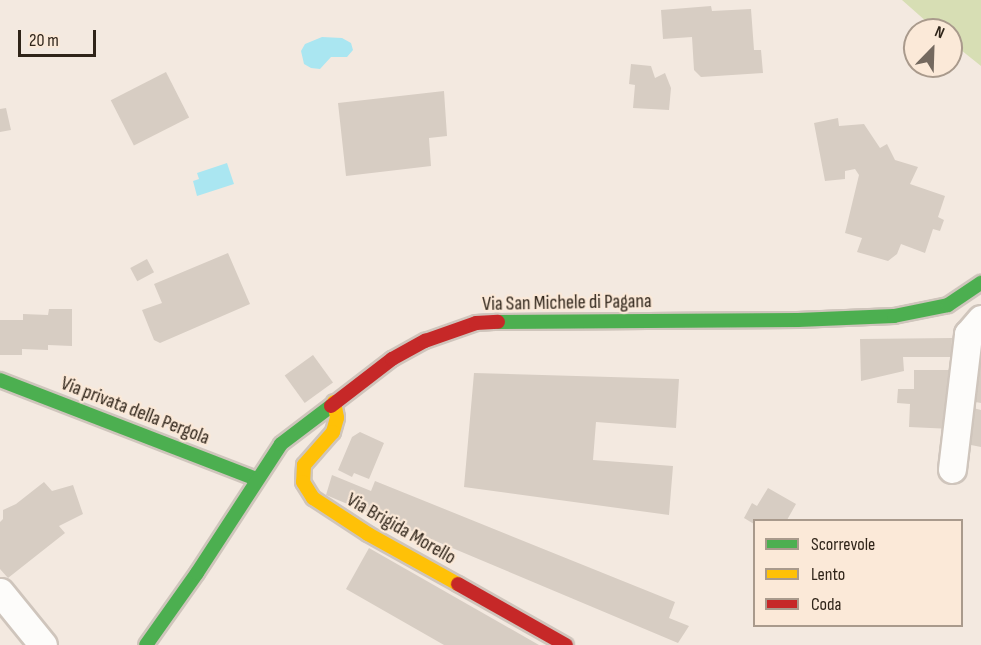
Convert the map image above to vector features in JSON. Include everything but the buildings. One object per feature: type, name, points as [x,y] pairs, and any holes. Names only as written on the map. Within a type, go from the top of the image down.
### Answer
[{"type":"main road","name":"Via San Michele di Pagana","points":[[146,645],[197,573],[256,479],[281,444],[392,359],[425,342],[476,323],[894,316],[948,305],[981,283]]},
{"type":"main road","name":"Via privata della Pergola","points":[[0,380],[256,479]]},
{"type":"main road","name":"Via Brigida Morello","points":[[334,402],[337,418],[333,432],[304,465],[303,482],[313,498],[368,534],[566,645]]},
{"type":"street","points":[[952,469],[968,334],[981,319]]},
{"type":"street","points":[[0,592],[44,645]]},
{"type":"green space","points":[[902,0],[981,0],[981,66],[963,52],[963,18],[922,18]]},
{"type":"water","points":[[322,37],[342,38],[351,43],[353,50],[347,57],[331,57],[320,69],[311,68],[304,64],[301,51],[305,44]]},
{"type":"water","points":[[227,163],[234,184],[197,196],[193,181],[199,179],[197,173]]},
{"type":"traffic: fast","points":[[498,322],[798,320],[894,316],[948,305],[981,283]]},
{"type":"traffic: fast","points":[[0,380],[256,479]]},
{"type":"traffic: fast","points":[[146,645],[197,573],[281,444],[331,406]]},
{"type":"traffic: slow","points":[[334,402],[337,418],[333,432],[304,465],[303,482],[313,498],[368,534],[458,584]]},
{"type":"traffic: jam","points":[[331,406],[392,359],[425,341],[476,323],[498,322]]},
{"type":"traffic: jam","points":[[458,584],[566,645]]}]
